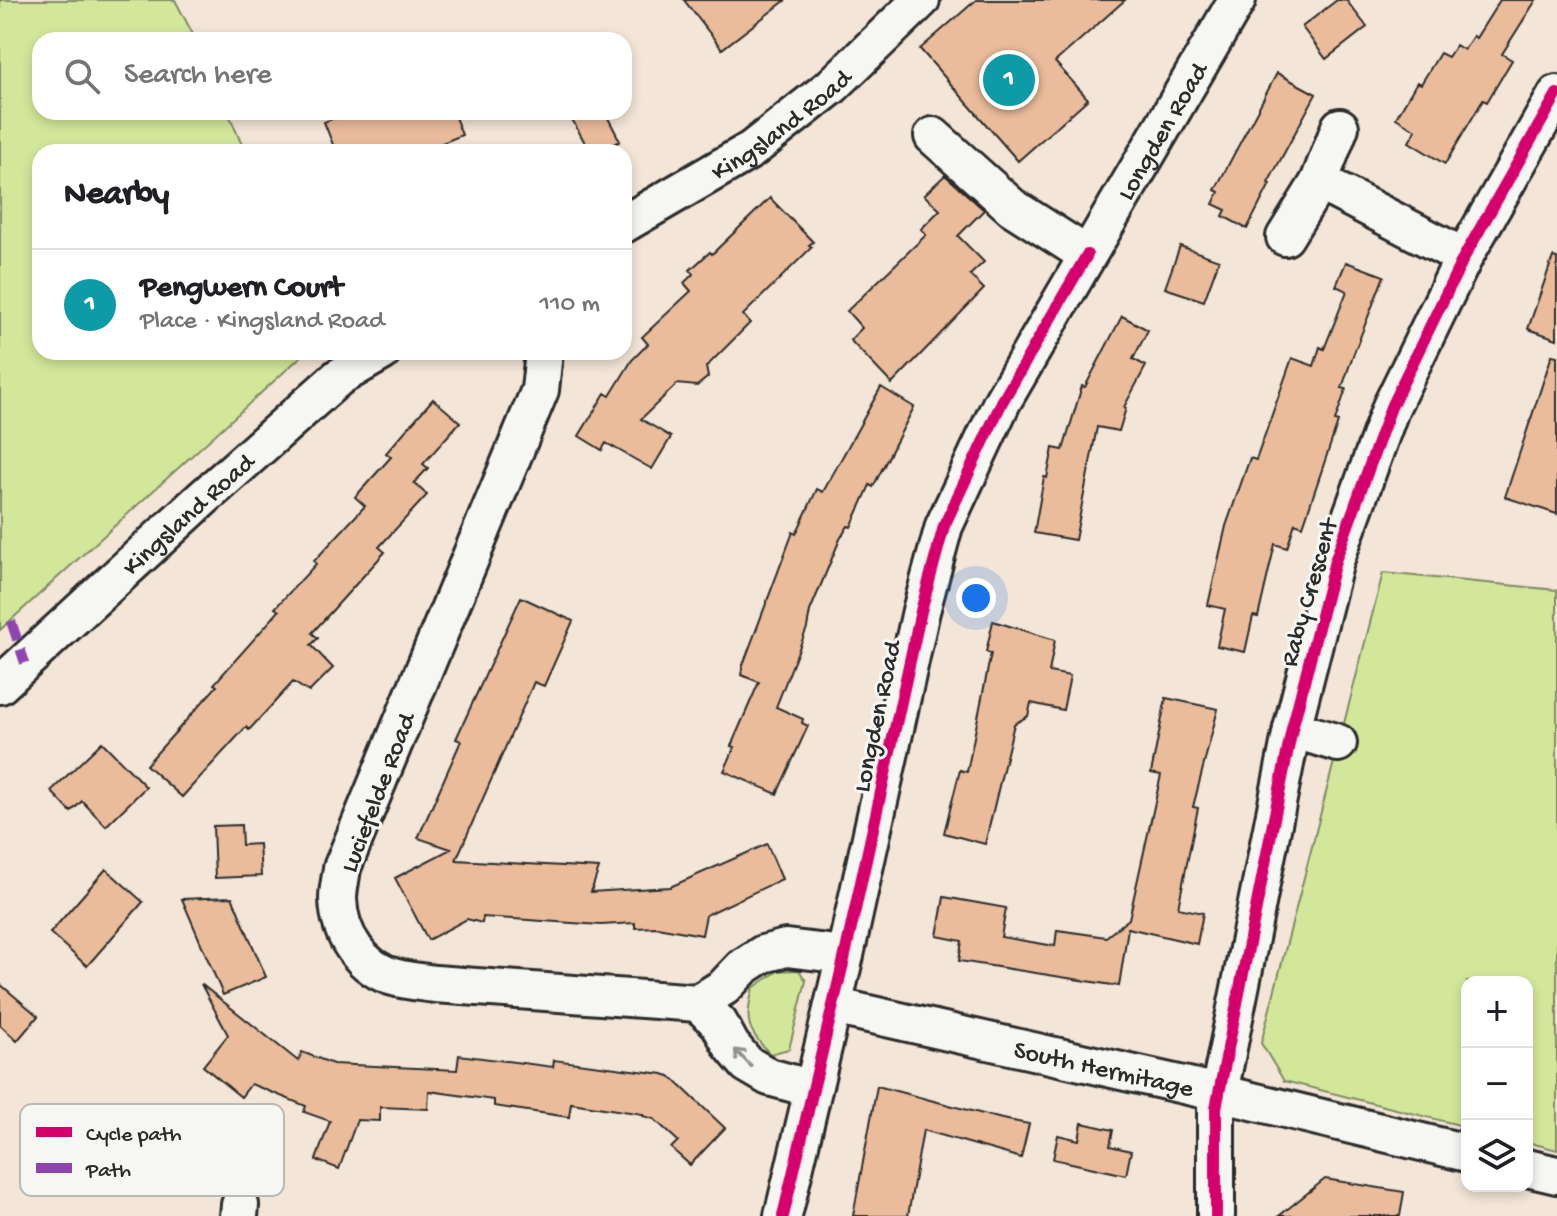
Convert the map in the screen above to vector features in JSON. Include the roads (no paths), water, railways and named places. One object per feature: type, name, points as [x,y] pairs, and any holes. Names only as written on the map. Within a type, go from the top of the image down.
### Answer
[{"type":"street","name":"Kingsland Road","points":[[632,219],[751,150],[832,86],[921,0]]},
{"type":"street","name":"Longden Road","points":[[783,1216],[845,955],[921,611],[944,526],[1002,402],[1237,0]]},
{"type":"street","name":"Raby Crescent","points":[[1216,1216],[1216,1108],[1292,729],[1335,561],[1391,407],[1464,257],[1557,94]]},
{"type":"street","points":[[1285,237],[1319,182],[1340,127]]},
{"type":"street","points":[[933,136],[1012,207],[1087,255]]},
{"type":"street","points":[[1319,182],[1464,257]]},
{"type":"street","name":"Kingsland Road","points":[[0,685],[339,377],[368,360]]},
{"type":"street","name":"Luciefelde Road","points":[[543,360],[540,390],[342,868],[338,899],[345,928],[356,953],[375,969],[395,978],[435,984],[698,1003]]},
{"type":"street","points":[[1292,729],[1338,743]]},
{"type":"street","points":[[813,1089],[769,1077],[747,1064],[719,1023],[698,1003],[724,987],[743,967],[763,954],[786,948],[845,955]]},
{"type":"street","name":"South Hermitage","points":[[833,1006],[1461,1152]]},
{"type":"street","points":[[1533,1169],[1557,1175]]},
{"type":"place","name":"Pengwern Court","points":[[1009,80]]}]
